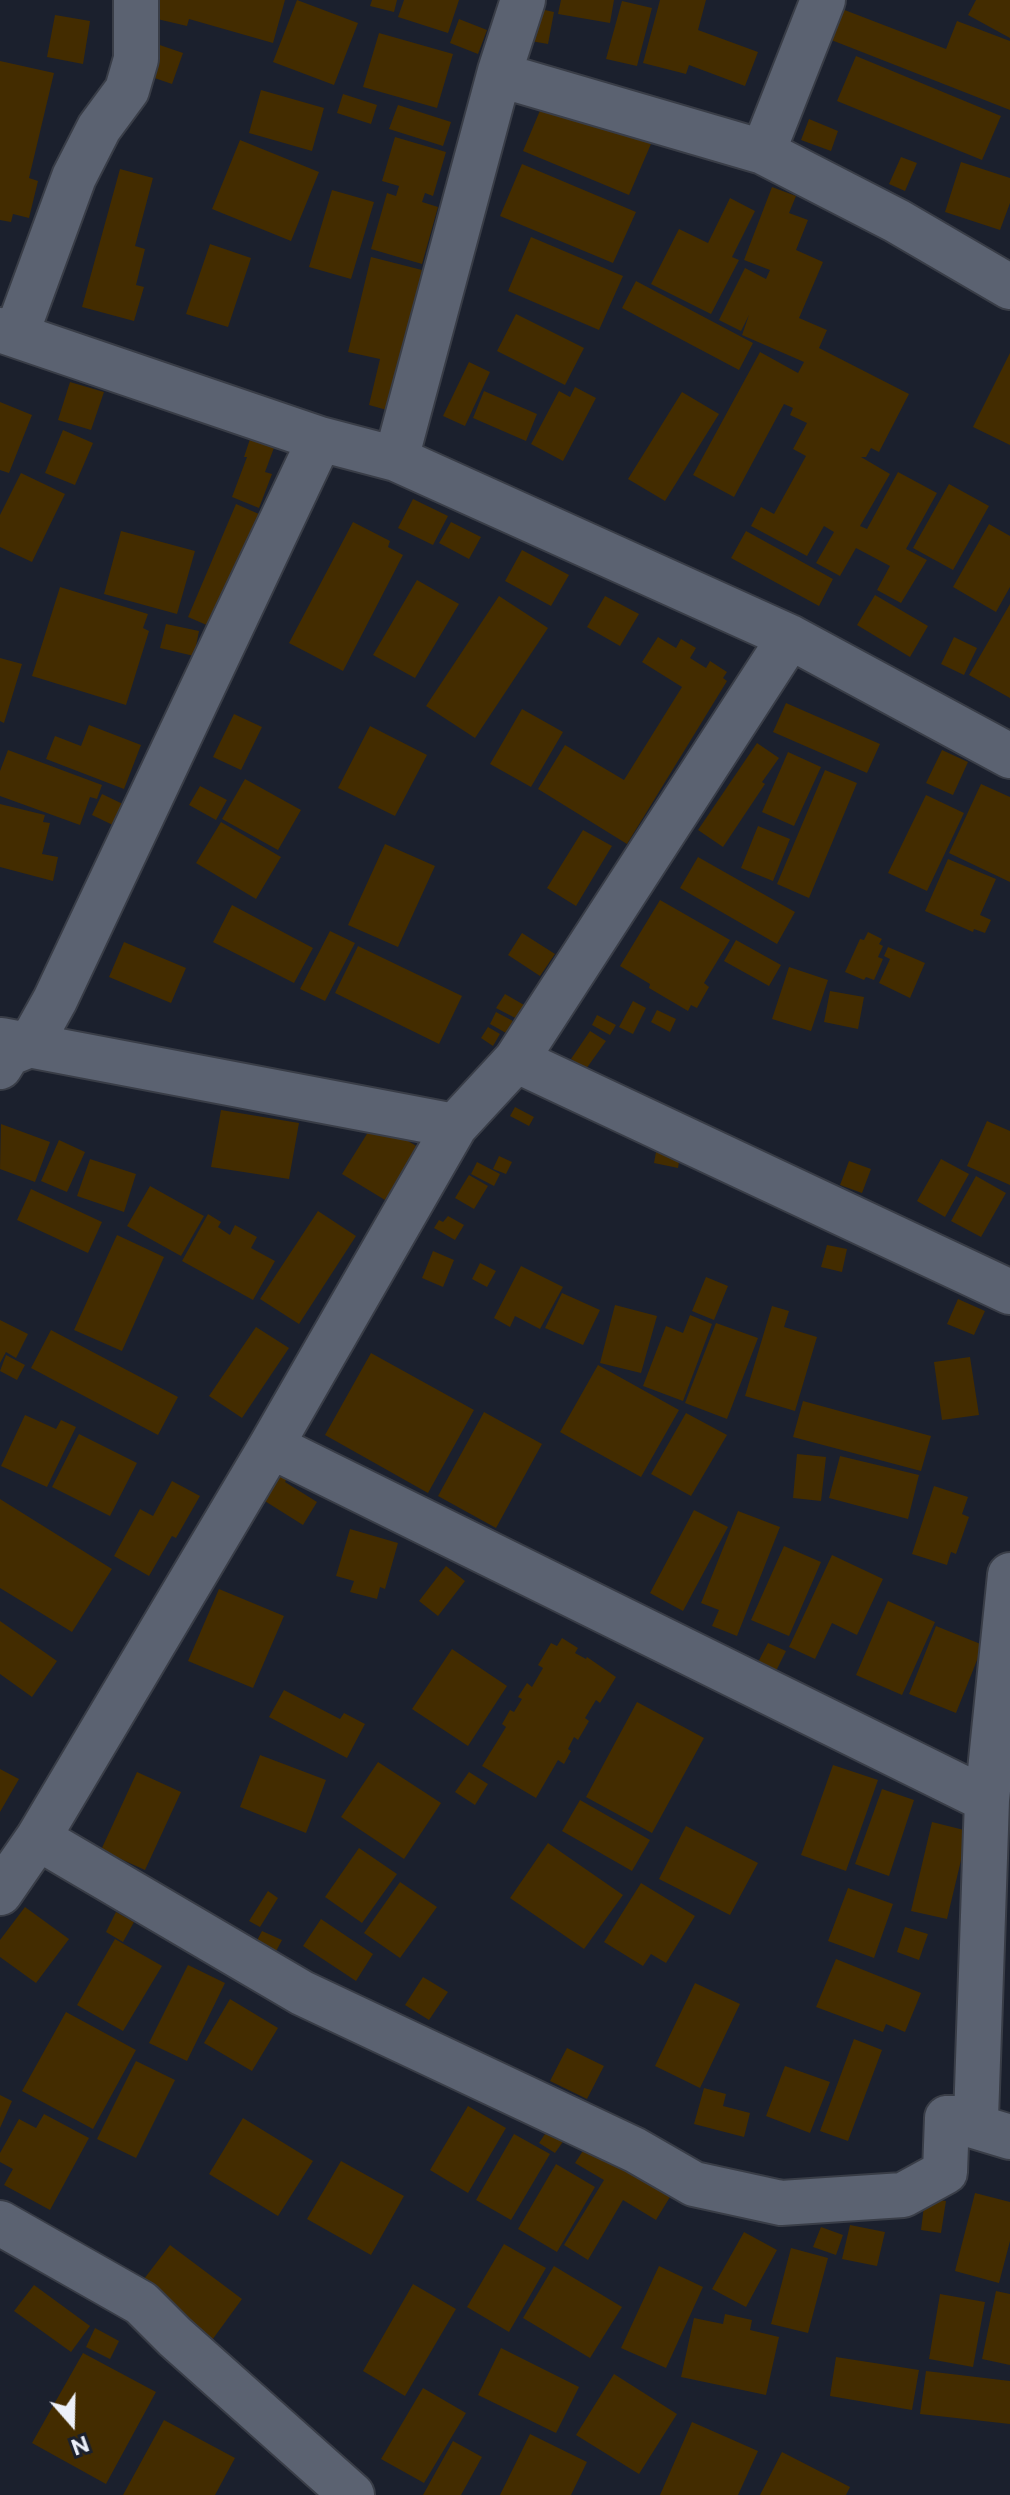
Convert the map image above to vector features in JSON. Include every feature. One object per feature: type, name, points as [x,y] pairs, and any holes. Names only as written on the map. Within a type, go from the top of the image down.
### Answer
[{"type":"street","points":[[136,0],[136,59],[127,90],[99,128],[74,177],[8,332],[320,439],[396,459],[790,637],[1010,756]]},
{"type":"street","points":[[396,459],[500,71],[523,0]]},
{"type":"street","points":[[763,152],[823,0]]},
{"type":"street","points":[[500,71],[517,80],[763,152],[897,221],[1010,287]]},
{"type":"street","points":[[10,1051],[55,1000],[320,439]]},
{"type":"street","points":[[0,1893],[38,1838],[271,1446],[455,1126],[516,1060],[790,637]]},
{"type":"street","points":[[10,1051],[455,1126]]},
{"type":"street","points":[[516,1060],[1010,1292]]},
{"type":"street","points":[[271,1446],[987,1800]]},
{"type":"street","points":[[947,2118],[976,2118],[987,1800],[1010,1575]]},
{"type":"street","points":[[38,1838],[302,1993],[635,2150],[694,2184],[781,2203],[903,2195],[945,2172],[947,2118]]},
{"type":"street","points":[[947,2118],[1010,2137]]},
{"type":"street","points":[[0,2223],[141,2303],[352,2495]]},
{"type":"building","points":[[157,0],[285,0],[273,43],[189,19],[187,26],[153,18]]},
{"type":"building","points":[[297,0],[358,23],[334,85],[273,62]]},
{"type":"building","points":[[372,0],[397,0],[394,12],[370,6]]},
{"type":"building","points":[[404,0],[459,0],[448,33],[398,17]]},
{"type":"building","points":[[561,0],[614,0],[610,23],[558,14]]},
{"type":"building","points":[[660,0],[706,0],[698,30],[758,52],[745,86],[689,65],[686,74],[643,63]]},
{"type":"building","points":[[976,0],[1010,0],[1010,38],[968,15]]},
{"type":"building","points":[[622,1],[652,8],[637,66],[606,59]]},
{"type":"building","points":[[829,4],[946,49],[957,21],[1010,41],[1010,110],[816,34]]},
{"type":"building","points":[[531,7],[554,12],[548,44],[525,40]]},
{"type":"building","points":[[55,15],[90,21],[83,64],[47,57]]},
{"type":"building","points":[[459,19],[487,30],[478,54],[450,43]]},
{"type":"building","points":[[379,33],[453,54],[437,108],[363,87]]},
{"type":"building","points":[[151,42],[183,53],[172,84],[140,73]]},
{"type":"building","points":[[856,56],[1001,116],[982,160],[837,101]]},
{"type":"building","points":[[0,61],[54,73],[29,178],[38,181],[29,218],[13,214],[11,222],[0,220]]},
{"type":"building","points":[[261,90],[324,108],[312,151],[249,133]]},
{"type":"building","points":[[343,94],[377,105],[371,124],[337,113]]},
{"type":"building","points":[[544,101],[651,144],[629,195],[523,151]]},
{"type":"building","points":[[398,105],[451,122],[443,146],[389,129]]},
{"type":"building","points":[[809,119],[838,131],[831,151],[801,140]]},
{"type":"building","points":[[395,137],[446,152],[433,196],[425,193],[422,202],[438,207],[422,264],[371,249],[387,193],[396,196],[399,186],[382,181]]},
{"type":"building","points":[[240,140],[319,172],[291,241],[212,209]]},
{"type":"building","points":[[901,157],[917,163],[905,191],[889,184]]},
{"type":"building","points":[[961,162],[1010,178],[1010,203],[1000,230],[945,212]]},
{"type":"building","points":[[522,164],[636,212],[613,263],[500,216]]},
{"type":"building","points":[[120,169],[153,178],[135,246],[145,249],[136,285],[144,287],[134,321],[82,307]]},
{"type":"building","points":[[772,187],[796,196],[789,213],[808,220],[796,250],[823,262],[799,318],[827,330],[819,348],[909,394],[879,452],[871,448],[866,457],[861,457],[890,474],[860,526],[867,529],[898,472],[937,493],[906,549],[927,560],[901,603],[877,590],[890,566],[856,548],[840,576],[816,563],[834,532],[824,526],[807,556],[751,526],[761,507],[774,514],[806,456],[793,449],[807,423],[790,415],[793,408],[784,404],[734,497],[693,475],[760,352],[798,373],[804,362],[742,335],[749,315],[741,331],[719,320],[745,268],[766,279],[770,270],[744,260]]},
{"type":"building","points":[[332,190],[374,202],[351,279],[309,267]]},
{"type":"building","points":[[730,198],[755,211],[732,257],[739,260],[711,314],[651,284],[679,229],[708,243]]},
{"type":"building","points":[[531,237],[623,276],[599,330],[508,291]]},
{"type":"building","points":[[210,244],[251,258],[228,327],[186,314]]},
{"type":"building","points":[[371,257],[422,270],[404,344],[411,345],[394,412],[369,405],[380,359],[348,352]]},
{"type":"building","points":[[636,281],[753,343],[739,370],[622,308]]},
{"type":"building","points":[[516,314],[584,348],[565,385],[497,351]]},
{"type":"building","points":[[1010,353],[1010,445],[973,427]]},
{"type":"building","points":[[469,362],[490,372],[465,426],[443,416]]},
{"type":"building","points":[[70,382],[104,392],[91,430],[58,420]]},
{"type":"building","points":[[575,387],[596,398],[563,461],[531,444],[559,391],[570,397]]},
{"type":"building","points":[[484,391],[537,414],[526,441],[473,418]]},
{"type":"building","points":[[682,392],[719,414],[665,501],[628,479]]},
{"type":"building","points":[[0,402],[32,415],[9,473],[0,470]]},
{"type":"building","points":[[63,430],[93,443],[75,485],[45,473]]},
{"type":"building","points":[[251,436],[275,445],[265,472],[272,474],[259,508],[232,497],[247,457],[244,457]]},
{"type":"building","points":[[21,473],[65,494],[32,562],[0,547],[0,515]]},
{"type":"building","points":[[949,484],[989,506],[953,570],[913,548]]},
{"type":"building","points":[[413,499],[448,516],[433,545],[398,528]]},
{"type":"building","points":[[236,504],[268,518],[216,629],[188,617]]},
{"type":"building","points":[[353,522],[390,541],[388,547],[403,555],[343,671],[289,643]]},
{"type":"building","points":[[451,522],[481,537],[469,559],[439,543]]},
{"type":"building","points":[[989,524],[1010,536],[1010,587],[996,612],[953,587]]},
{"type":"building","points":[[121,531],[195,551],[177,614],[104,594]]},
{"type":"building","points":[[746,531],[833,579],[819,606],[731,558]]},
{"type":"building","points":[[522,550],[569,575],[551,606],[505,581]]},
{"type":"building","points":[[417,580],[459,604],[415,678],[373,655]]},
{"type":"building","points":[[60,587],[148,614],[143,628],[149,631],[126,705],[32,676]]},
{"type":"building","points":[[875,595],[928,626],[910,657],[857,625]]},
{"type":"building","points":[[499,596],[548,628],[475,738],[426,706]]},
{"type":"building","points":[[605,596],[639,614],[620,646],[587,627]]},
{"type":"building","points":[[1010,604],[1010,698],[969,675]]},
{"type":"building","points":[[166,624],[199,631],[194,656],[160,648]]},
{"type":"building","points":[[658,637],[676,648],[681,639],[696,648],[690,658],[706,668],[710,661],[727,672],[723,678],[727,681],[627,844],[538,789],[565,745],[624,780],[682,687],[642,662]]},
{"type":"building","points":[[954,637],[977,648],[964,675],[941,664]]},
{"type":"building","points":[[0,658],[22,664],[4,723],[0,721]]},
{"type":"building","points":[[786,703],[880,744],[867,773],[773,732]]},
{"type":"building","points":[[522,709],[563,732],[531,787],[490,764]]},
{"type":"building","points":[[234,714],[262,727],[241,770],[213,757]]},
{"type":"building","points":[[89,725],[141,745],[124,789],[46,759],[55,736],[81,746]]},
{"type":"building","points":[[370,726],[427,755],[395,816],[338,788]]},
{"type":"building","points":[[757,743],[779,758],[723,847],[698,830]]},
{"type":"building","points":[[8,750],[102,785],[97,799],[90,797],[80,825],[0,796],[0,771]]},
{"type":"building","points":[[942,750],[968,762],[953,795],[926,783]]},
{"type":"building","points":[[788,752],[821,767],[794,826],[762,812]]},
{"type":"building","points":[[825,770],[857,783],[809,898],[777,884]]},
{"type":"building","points":[[245,779],[301,810],[278,850],[222,819]]},
{"type":"building","points":[[981,784],[1010,797],[1010,882],[949,853]]},
{"type":"building","points":[[200,786],[227,800],[216,820],[189,805]]},
{"type":"building","points":[[102,794],[127,806],[117,827],[92,815]]},
{"type":"building","points":[[926,795],[964,813],[927,891],[888,873]]},
{"type":"building","points":[[0,804],[45,815],[43,822],[50,823],[42,854],[58,857],[53,881],[0,867]]},
{"type":"building","points":[[221,822],[281,857],[256,899],[196,863]]},
{"type":"building","points":[[758,826],[790,839],[773,881],[741,868]]},
{"type":"building","points":[[583,830],[612,846],[576,906],[547,888]]},
{"type":"building","points":[[385,844],[435,866],[398,947],[348,925]]},
{"type":"building","points":[[698,857],[795,912],[777,944],[680,888]]},
{"type":"building","points":[[948,859],[996,879],[980,915],[991,920],[985,933],[974,929],[973,932],[925,911]]},
{"type":"building","points":[[660,900],[730,940],[704,983],[709,987],[697,1008],[691,1005],[688,1011],[620,966]]},
{"type":"building","points":[[232,905],[313,948],[294,983],[213,942]]},
{"type":"building","points":[[330,931],[355,943],[325,1001],[300,989]]},
{"type":"building","points":[[868,932],[882,939],[879,944],[883,946],[878,957],[883,959],[874,980],[866,977],[864,980],[845,972],[860,939],[864,940]]},
{"type":"building","points":[[522,933],[555,954],[540,976],[508,955]]},
{"type":"building","points":[[736,940],[781,965],[769,986],[724,961]]},
{"type":"building","points":[[124,942],[186,968],[171,1003],[109,977]]},
{"type":"building","points":[[358,946],[462,996],[439,1044],[335,993]]},
{"type":"building","points":[[888,947],[925,963],[910,998],[879,983],[890,959],[884,956]]},
{"type":"building","points":[[789,967],[828,980],[811,1031],[772,1019]]},
{"type":"building","points":[[830,991],[864,997],[858,1029],[824,1022]]},
{"type":"building","points":[[505,994],[531,1009],[523,1022],[496,1008]]},
{"type":"building","points":[[633,1001],[646,1008],[633,1034],[619,1027]]},
{"type":"building","points":[[657,1010],[676,1019],[670,1032],[651,1022]]},
{"type":"building","points":[[496,1012],[513,1021],[506,1033],[490,1024]]},
{"type":"building","points":[[597,1015],[616,1025],[610,1035],[592,1025]]},
{"type":"building","points":[[488,1027],[500,1034],[493,1046],[481,1038]]},
{"type":"building","points":[[590,1031],[606,1041],[586,1069],[571,1059]]},
{"type":"building","points":[[515,1107],[534,1117],[529,1126],[510,1116]]},
{"type":"building","points":[[221,1110],[299,1123],[289,1179],[211,1167]]},
{"type":"building","points":[[375,1121],[418,1147],[385,1200],[342,1174]]},
{"type":"building","points":[[987,1121],[1010,1131],[1010,1185],[967,1166]]},
{"type":"building","points":[[1,1124],[50,1142],[35,1182],[0,1169]]},
{"type":"building","points":[[59,1140],[85,1152],[67,1192],[41,1181]]},
{"type":"building","points":[[656,1152],[680,1157],[678,1168],[654,1163]]},
{"type":"building","points":[[499,1156],[512,1162],[506,1174],[493,1169]]},
{"type":"building","points":[[90,1159],[136,1174],[124,1212],[77,1196]]},
{"type":"building","points":[[941,1159],[969,1174],[945,1217],[917,1201]]},
{"type":"building","points":[[849,1161],[871,1169],[862,1193],[840,1185]]},
{"type":"building","points":[[477,1162],[500,1174],[494,1186],[471,1174]]},
{"type":"building","points":[[469,1175],[488,1186],[474,1209],[455,1198]]},
{"type":"building","points":[[976,1176],[1006,1193],[981,1237],[951,1221]]},
{"type":"building","points":[[150,1186],[204,1216],[181,1256],[127,1226]]},
{"type":"building","points":[[31,1189],[102,1222],[88,1253],[17,1220]]},
{"type":"building","points":[[318,1211],[356,1236],[299,1324],[260,1299]]},
{"type":"building","points":[[208,1214],[221,1222],[218,1227],[230,1235],[235,1225],[257,1237],[251,1248],[275,1261],[253,1300],[182,1261]]},
{"type":"building","points":[[448,1216],[464,1225],[455,1240],[434,1228],[439,1220],[443,1222]]},
{"type":"building","points":[[117,1235],[164,1257],[122,1351],[74,1330]]},
{"type":"building","points":[[827,1245],[847,1249],[842,1272],[821,1267]]},
{"type":"building","points":[[433,1251],[454,1260],[443,1287],[422,1278]]},
{"type":"building","points":[[480,1263],[496,1271],[487,1287],[472,1279]]},
{"type":"building","points":[[521,1266],[563,1287],[540,1329],[515,1316],[510,1327],[494,1318]]},
{"type":"building","points":[[706,1277],[728,1286],[714,1320],[692,1311]]},
{"type":"building","points":[[562,1293],[600,1310],[583,1345],[545,1328]]},
{"type":"building","points":[[958,1299],[985,1311],[974,1335],[947,1324]]},
{"type":"building","points":[[615,1305],[657,1316],[641,1373],[600,1363]]},
{"type":"building","points":[[772,1306],[789,1311],[784,1327],[817,1337],[795,1411],[745,1396]]},
{"type":"building","points":[[690,1315],[712,1324],[683,1401],[643,1386],[666,1326],[683,1333]]},
{"type":"building","points":[[0,1320],[28,1334],[16,1358],[6,1352],[0,1363]]},
{"type":"building","points":[[716,1323],[758,1338],[727,1419],[685,1403]]},
{"type":"building","points":[[256,1327],[289,1348],[242,1418],[209,1396]]},
{"type":"building","points":[[51,1330],[178,1397],[158,1435],[31,1368]]},
{"type":"building","points":[[371,1353],[474,1410],[428,1493],[325,1435]]},
{"type":"building","points":[[6,1355],[25,1365],[17,1380],[0,1371]]},
{"type":"building","points":[[970,1357],[979,1415],[942,1420],[934,1362]]},
{"type":"building","points":[[598,1365],[679,1410],[641,1477],[560,1432]]},
{"type":"building","points":[[803,1401],[931,1436],[921,1471],[793,1437]]},
{"type":"building","points":[[484,1412],[542,1444],[496,1528],[438,1496]]},
{"type":"building","points":[[686,1413],[727,1435],[691,1496],[651,1474]]},
{"type":"building","points":[[25,1415],[56,1429],[61,1420],[76,1427],[47,1487],[1,1466]]},
{"type":"building","points":[[79,1434],[137,1463],[110,1516],[52,1487]]},
{"type":"building","points":[[797,1454],[826,1457],[821,1501],[793,1498]]},
{"type":"building","points":[[840,1456],[919,1475],[908,1519],[829,1498]]},
{"type":"building","points":[[268,1466],[287,1478],[285,1482],[317,1502],[303,1525],[252,1493]]},
{"type":"building","points":[[172,1481],[200,1496],[149,1576],[114,1556],[140,1509],[153,1516]]},
{"type":"building","points":[[934,1486],[968,1497],[962,1514],[969,1517],[956,1554],[951,1552],[947,1565],[912,1554]]},
{"type":"building","points":[[0,1499],[112,1569],[72,1632],[0,1588]]},
{"type":"building","points":[[694,1510],[728,1527],[683,1611],[650,1593]]},
{"type":"building","points":[[738,1511],[780,1527],[737,1636],[712,1626],[719,1610],[701,1603]]},
{"type":"building","points":[[350,1529],[398,1543],[385,1589],[380,1587],[377,1599],[350,1592],[354,1581],[336,1576]]},
{"type":"building","points":[[784,1546],[821,1562],[789,1636],[751,1620]]},
{"type":"building","points":[[832,1555],[883,1579],[857,1635],[832,1623],[815,1659],[789,1647]]},
{"type":"building","points":[[446,1566],[465,1581],[438,1616],[419,1601]]},
{"type":"building","points":[[219,1589],[284,1616],[253,1688],[188,1661]]},
{"type":"building","points":[[888,1601],[935,1622],[902,1695],[856,1675]]},
{"type":"building","points":[[0,1621],[57,1661],[32,1697],[0,1674]]},
{"type":"building","points":[[936,1626],[983,1645],[956,1713],[909,1694]]},
{"type":"building","points":[[562,1638],[578,1648],[575,1653],[587,1657],[616,1677],[600,1703],[596,1700],[585,1718],[589,1721],[578,1740],[574,1737],[564,1764],[558,1760],[536,1798],[482,1766],[506,1727],[502,1724],[510,1710],[514,1712],[522,1699],[518,1697],[527,1683],[532,1687],[543,1668],[538,1665],[551,1643],[557,1646]]},
{"type":"building","points":[[768,1643],[786,1651],[775,1673],[757,1664]]},
{"type":"building","points":[[452,1649],[507,1686],[468,1746],[412,1709]]},
{"type":"building","points":[[284,1690],[340,1719],[344,1713],[365,1724],[347,1758],[269,1717]]},
{"type":"building","points":[[637,1702],[704,1738],[652,1833],[586,1797]]},
{"type":"building","points":[[260,1755],[326,1780],[306,1833],[240,1807]]},
{"type":"building","points":[[378,1762],[441,1803],[404,1859],[341,1817]]},
{"type":"building","points":[[833,1765],[878,1780],[846,1871],[801,1855]]},
{"type":"building","points":[[0,1769],[19,1779],[0,1812]]},
{"type":"building","points":[[137,1772],[181,1792],[145,1870],[101,1850]]},
{"type":"building","points":[[469,1772],[488,1784],[475,1805],[455,1792]]},
{"type":"building","points":[[882,1789],[914,1800],[889,1876],[855,1864]]},
{"type":"building","points":[[580,1800],[650,1840],[632,1871],[562,1831]]},
{"type":"building","points":[[932,1822],[968,1831],[947,1919],[911,1911]]},
{"type":"building","points":[[686,1826],[758,1863],[730,1915],[659,1879]]},
{"type":"building","points":[[548,1843],[623,1895],[584,1949],[510,1898]]},
{"type":"building","points":[[359,1848],[397,1874],[362,1923],[325,1897]]},
{"type":"building","points":[[400,1882],[437,1907],[400,1958],[364,1933]]},
{"type":"building","points":[[641,1883],[695,1916],[666,1963],[651,1954],[643,1966],[604,1942]]},
{"type":"building","points":[[848,1888],[893,1904],[874,1958],[828,1941]]},
{"type":"building","points":[[268,1891],[278,1898],[260,1927],[249,1921]]},
{"type":"building","points":[[25,1907],[69,1939],[36,1983],[0,1957],[0,1940]]},
{"type":"building","points":[[116,1912],[134,1922],[123,1942],[106,1932]]},
{"type":"building","points":[[321,1919],[373,1954],[356,1981],[303,1946]]},
{"type":"building","points":[[905,1927],[928,1934],[919,1960],[897,1952]]},
{"type":"building","points":[[262,1931],[282,1940],[272,1959],[252,1950]]},
{"type":"building","points":[[115,1939],[162,1966],[123,2031],[77,2005]]},
{"type":"building","points":[[836,1959],[921,1993],[905,2032],[886,2024],[883,2032],[816,2007]]},
{"type":"building","points":[[188,1965],[225,1983],[187,2061],[149,2043]]},
{"type":"building","points":[[423,1977],[448,1992],[429,2020],[405,2005]]},
{"type":"building","points":[[695,1983],[740,2004],[700,2088],[655,2066]]},
{"type":"building","points":[[230,1999],[278,2028],[252,2071],[204,2043]]},
{"type":"building","points":[[66,2012],[136,2050],[93,2129],[22,2091]]},
{"type":"building","points":[[854,2039],[882,2050],[848,2141],[820,2131]]},
{"type":"building","points":[[567,2048],[604,2066],[587,2099],[550,2081]]},
{"type":"building","points":[[136,2061],[175,2080],[136,2158],[97,2139]]},
{"type":"building","points":[[785,2066],[830,2082],[810,2133],[766,2116]]},
{"type":"building","points":[[704,2088],[726,2094],[723,2106],[750,2113],[744,2137],[694,2124]]},
{"type":"building","points":[[0,2095],[12,2101],[0,2128]]},
{"type":"building","points":[[468,2106],[506,2128],[468,2193],[430,2170]]},
{"type":"building","points":[[44,2114],[89,2138],[50,2210],[4,2185],[13,2169],[0,2162],[0,2153],[19,2119],[36,2128]]},
{"type":"building","points":[[243,2118],[313,2161],[278,2216],[209,2174]]},
{"type":"building","points":[[553,2122],[569,2133],[555,2153],[539,2143]]},
{"type":"building","points":[[514,2134],[550,2154],[511,2220],[476,2200]]},
{"type":"building","points":[[590,2140],[673,2192],[656,2220],[623,2200],[588,2260],[564,2245],[604,2180],[575,2163]]},
{"type":"building","points":[[341,2161],[404,2196],[371,2255],[307,2219]]},
{"type":"building","points":[[556,2164],[595,2187],[557,2252],[518,2229]]},
{"type":"building","points":[[975,2193],[1010,2202],[1010,2241],[999,2283],[955,2271]]},
{"type":"building","points":[[925,2198],[946,2201],[941,2233],[921,2230]]},
{"type":"building","points":[[850,2225],[885,2232],[877,2266],[842,2259]]},
{"type":"building","points":[[821,2227],[843,2235],[836,2255],[813,2247]]},
{"type":"building","points":[[744,2232],[777,2250],[746,2307],[712,2289]]},
{"type":"building","points":[[504,2244],[546,2268],[509,2332],[467,2307]]},
{"type":"building","points":[[170,2245],[242,2299],[207,2347],[134,2292]]},
{"type":"building","points":[[791,2248],[828,2258],[808,2333],[771,2324]]},
{"type":"building","points":[[554,2266],[622,2307],[590,2358],[523,2318]]},
{"type":"building","points":[[659,2266],[703,2287],[666,2368],[621,2348]]},
{"type":"building","points":[[413,2284],[456,2309],[405,2396],[363,2371]]},
{"type":"building","points":[[34,2285],[90,2326],[71,2352],[14,2311]]},
{"type":"building","points":[[996,2291],[1010,2294],[1010,2365],[982,2359]]},
{"type":"building","points":[[940,2294],[985,2302],[973,2367],[929,2359]]},
{"type":"building","points":[[725,2314],[752,2320],[750,2330],[779,2337],[766,2395],[681,2377],[694,2318],[723,2324]]},
{"type":"building","points":[[95,2328],[119,2341],[110,2359],[86,2347]]},
{"type":"building","points":[[501,2348],[579,2387],[556,2433],[478,2395]]},
{"type":"building","points":[[83,2353],[156,2392],[106,2484],[32,2443]]},
{"type":"building","points":[[836,2357],[919,2370],[912,2410],[830,2396]]},
{"type":"building","points":[[926,2371],[1010,2381],[1010,2424],[920,2414]]},
{"type":"building","points":[[614,2374],[677,2414],[639,2474],[576,2435]]},
{"type":"building","points":[[423,2388],[466,2413],[424,2483],[381,2459]]},
{"type":"building","points":[[164,2420],[235,2458],[215,2495],[123,2495]]},
{"type":"building","points":[[692,2422],[758,2451],[738,2495],[660,2495]]},
{"type":"building","points":[[530,2434],[587,2462],[571,2495],[500,2495]]},
{"type":"building","points":[[453,2441],[482,2457],[461,2495],[423,2495]]},
{"type":"building","points":[[782,2452],[850,2487],[846,2495],[760,2495]]}]
